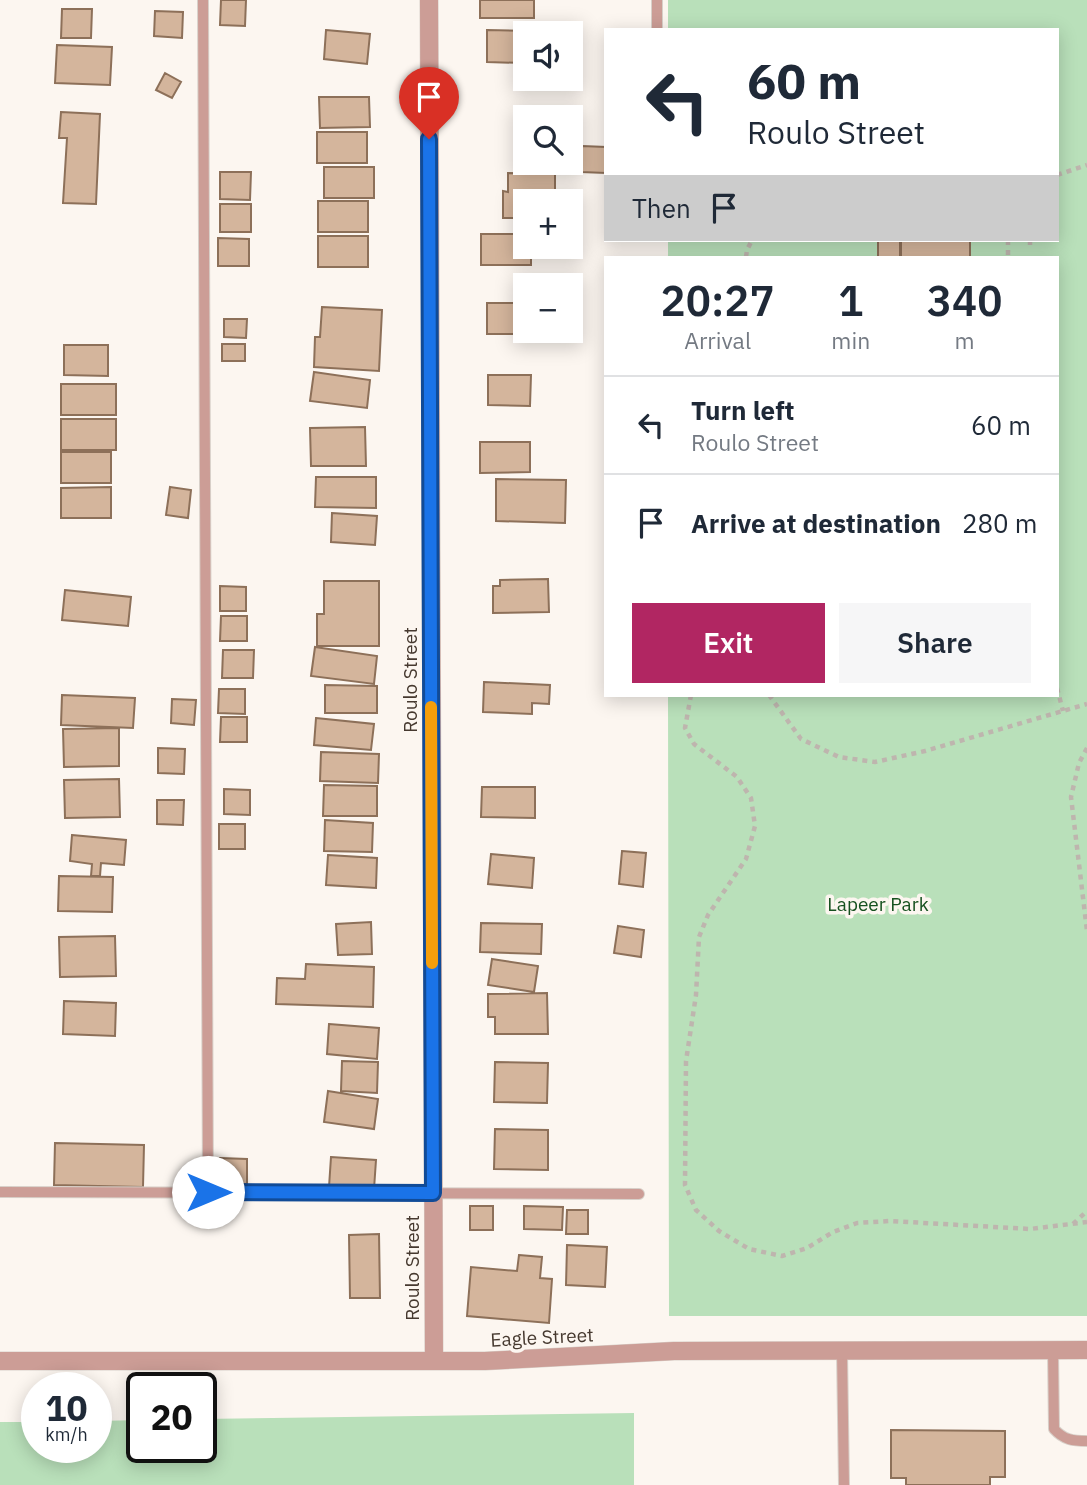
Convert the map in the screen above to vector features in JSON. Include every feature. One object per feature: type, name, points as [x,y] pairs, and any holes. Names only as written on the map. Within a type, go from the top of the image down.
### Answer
[{"type":"street","name":"Roulo Street","points":[[429,0],[434,1361]]},
{"type":"street","name":"Eagle Street","points":[[0,1361],[434,1361],[674,1351],[1087,1350]]},
{"type":"lane","points":[[203,0],[208,1192]]},
{"type":"lane","points":[[657,0],[657,28]]},
{"type":"lane","points":[[0,1192],[639,1194]]},
{"type":"lane","points":[[842,1350],[844,1485]]},
{"type":"lane","points":[[1054,1350],[1054,1429],[1062,1438],[1087,1441]]},
{"type":"path","points":[[1059,174],[1087,165]]},
{"type":"path","points":[[1059,696],[1063,711]]},
{"type":"path","points":[[691,697],[685,728],[694,744],[737,777],[751,798],[755,826],[746,859],[708,915],[699,937],[696,995],[686,1061],[685,1185],[696,1210],[719,1231],[749,1249],[782,1256],[807,1248],[857,1223],[890,1221],[1030,1229],[1087,1222]]},
{"type":"path","points":[[770,697],[801,739],[839,757],[875,762],[925,751],[1087,704]]},
{"type":"path","points":[[1087,748],[1079,763],[1071,797],[1087,931]]},
{"type":"path","points":[[1072,1225],[1087,1210]]},
{"type":"green space","name":"Lapeer Park","points":[[668,0],[1087,0],[1087,1316],[669,1316],[668,697],[1059,697],[1059,256],[668,256],[668,242],[1059,242],[1059,28],[668,28]]},
{"type":"green space","points":[[634,1413],[634,1485],[0,1485],[0,1422],[21,1422],[21,1463],[112,1463],[112,1421],[126,1420],[126,1463],[217,1463],[217,1419]]},
{"type":"building","points":[[221,0],[246,0],[245,26],[220,25]]},
{"type":"building","points":[[480,0],[534,0],[534,18],[480,18]]},
{"type":"building","points":[[62,9],[92,9],[91,38],[61,38]]},
{"type":"building","points":[[155,11],[183,12],[182,38],[154,36]]},
{"type":"building","points":[[326,30],[370,34],[367,64],[324,59]]},
{"type":"building","points":[[487,30],[513,31],[513,63],[487,62]]},
{"type":"building","points":[[57,45],[112,47],[110,85],[55,83]]},
{"type":"building","points":[[165,73],[181,82],[172,98],[156,90]]},
{"type":"building","points":[[319,97],[369,97],[370,127],[320,128]]},
{"type":"building","points":[[61,112],[100,114],[96,204],[63,203],[67,138],[59,138]]},
{"type":"building","points":[[317,132],[367,132],[367,163],[317,163]]},
{"type":"building","points":[[583,146],[604,147],[604,173],[583,172]]},
{"type":"building","points":[[324,167],[374,167],[374,198],[324,198]]},
{"type":"building","points":[[220,172],[251,172],[250,200],[220,199]]},
{"type":"building","points":[[508,173],[555,175],[555,189],[513,189],[513,218],[503,218],[503,191],[508,192]]},
{"type":"building","points":[[318,201],[368,201],[368,232],[318,232]]},
{"type":"building","points":[[220,204],[251,204],[251,232],[220,232]]},
{"type":"building","points":[[481,234],[513,234],[513,259],[531,259],[531,265],[481,265]]},
{"type":"building","points":[[318,236],[368,236],[368,267],[318,267]]},
{"type":"building","points":[[218,238],[249,239],[249,266],[218,266]]},
{"type":"building","points":[[878,242],[900,242],[900,256],[878,256]]},
{"type":"building","points":[[901,242],[970,242],[970,256],[901,256]]},
{"type":"building","points":[[487,303],[513,303],[513,334],[487,334]]},
{"type":"building","points":[[322,307],[382,310],[379,371],[314,367],[315,337],[320,337]]},
{"type":"building","points":[[224,319],[247,319],[246,338],[224,337]]},
{"type":"building","points":[[222,344],[245,344],[245,361],[222,361]]},
{"type":"building","points":[[64,345],[108,345],[108,376],[64,375]]},
{"type":"building","points":[[314,372],[370,380],[367,408],[310,401]]},
{"type":"building","points":[[488,375],[531,375],[530,406],[488,405]]},
{"type":"building","points":[[61,384],[116,384],[116,415],[61,415]]},
{"type":"building","points":[[61,419],[116,419],[116,450],[61,450]]},
{"type":"building","points":[[365,427],[366,466],[311,466],[310,428]]},
{"type":"building","points":[[480,442],[530,442],[530,472],[480,473]]},
{"type":"building","points":[[61,452],[111,452],[111,483],[61,483]]},
{"type":"building","points":[[316,477],[376,477],[376,508],[315,507]]},
{"type":"building","points":[[496,479],[566,480],[565,523],[496,521]]},
{"type":"building","points":[[111,487],[111,518],[61,518],[61,488]]},
{"type":"building","points":[[170,487],[191,490],[188,518],[166,515]]},
{"type":"building","points":[[332,513],[377,516],[375,545],[331,542]]},
{"type":"building","points":[[548,579],[549,612],[493,613],[493,586],[500,586],[500,580]]},
{"type":"building","points":[[324,581],[379,581],[379,646],[317,646],[317,614],[324,614]]},
{"type":"building","points":[[220,586],[246,587],[246,611],[220,611]]},
{"type":"building","points":[[65,590],[131,597],[128,626],[62,620]]},
{"type":"building","points":[[221,616],[247,616],[247,641],[220,641]]},
{"type":"building","points":[[315,647],[377,656],[374,684],[311,676]]},
{"type":"building","points":[[223,650],[254,650],[253,678],[222,678]]},
{"type":"building","points":[[484,682],[550,685],[549,704],[532,703],[532,714],[483,712]]},
{"type":"building","points":[[325,685],[377,686],[377,713],[325,713]]},
{"type":"building","points":[[219,689],[245,689],[245,714],[218,713]]},
{"type":"building","points":[[62,695],[135,698],[133,728],[61,725]]},
{"type":"building","points":[[172,699],[196,700],[194,725],[171,723]]},
{"type":"building","points":[[221,717],[247,717],[247,742],[220,742]]},
{"type":"building","points":[[316,718],[374,724],[371,750],[314,745]]},
{"type":"building","points":[[119,728],[119,766],[64,767],[63,729]]},
{"type":"building","points":[[158,748],[185,749],[184,774],[158,773]]},
{"type":"building","points":[[321,752],[379,754],[378,783],[320,781]]},
{"type":"building","points":[[119,779],[120,817],[65,818],[64,780]]},
{"type":"building","points":[[324,785],[377,786],[377,816],[323,816]]},
{"type":"building","points":[[482,787],[535,787],[535,818],[481,817]]},
{"type":"building","points":[[224,789],[250,790],[250,815],[224,814]]},
{"type":"building","points":[[157,800],[184,800],[183,825],[157,824]]},
{"type":"building","points":[[325,820],[373,823],[372,852],[324,851]]},
{"type":"building","points":[[219,824],[245,824],[245,849],[219,849]]},
{"type":"building","points":[[72,835],[126,840],[124,865],[101,863],[100,876],[91,876],[92,864],[70,861]]},
{"type":"building","points":[[622,851],[646,853],[643,887],[619,884]]},
{"type":"building","points":[[491,854],[534,858],[532,888],[488,884]]},
{"type":"building","points":[[328,855],[377,858],[376,888],[326,885]]},
{"type":"building","points":[[59,876],[113,877],[112,912],[58,911]]},
{"type":"building","points":[[371,922],[372,954],[338,955],[336,924]]},
{"type":"building","points":[[481,923],[542,924],[541,954],[480,952]]},
{"type":"building","points":[[618,926],[644,930],[641,957],[614,953]]},
{"type":"building","points":[[115,936],[116,976],[60,977],[59,937]]},
{"type":"building","points":[[492,959],[538,966],[534,992],[488,985]]},
{"type":"building","points":[[306,964],[374,967],[373,1007],[276,1004],[277,978],[305,979]]},
{"type":"building","points":[[547,993],[548,1034],[495,1034],[495,1017],[488,1017],[488,994]]},
{"type":"building","points":[[64,1001],[116,1003],[115,1036],[63,1034]]},
{"type":"building","points":[[329,1024],[379,1028],[377,1059],[327,1054]]},
{"type":"building","points":[[342,1061],[378,1062],[377,1093],[341,1091]]},
{"type":"building","points":[[495,1062],[548,1063],[547,1103],[494,1102]]},
{"type":"building","points":[[328,1091],[378,1099],[374,1129],[324,1122]]},
{"type":"building","points":[[495,1129],[548,1130],[548,1170],[494,1169]]},
{"type":"building","points":[[55,1143],[144,1145],[143,1187],[54,1185]]},
{"type":"building","points":[[331,1157],[376,1160],[374,1189],[329,1187]]},
{"type":"building","points":[[220,1158],[247,1159],[247,1184],[219,1184]]},
{"type":"building","points":[[470,1206],[493,1206],[493,1230],[470,1230]]},
{"type":"building","points":[[524,1206],[563,1207],[562,1230],[524,1229]]},
{"type":"building","points":[[567,1210],[588,1210],[588,1234],[566,1234]]},
{"type":"building","points":[[379,1234],[380,1298],[350,1298],[349,1235]]},
{"type":"building","points":[[567,1245],[607,1247],[605,1287],[566,1285]]},
{"type":"building","points":[[519,1255],[542,1257],[540,1278],[552,1279],[549,1323],[467,1316],[471,1267],[517,1271]]},
{"type":"building","points":[[891,1430],[1005,1431],[1005,1477],[990,1477],[990,1485],[906,1485],[906,1478],[891,1478]]},
{"type":"slow traffic","points":[[431,707],[432,963]]},
{"type":"route","points":[[208,1192],[433,1193],[429,139]]}]
